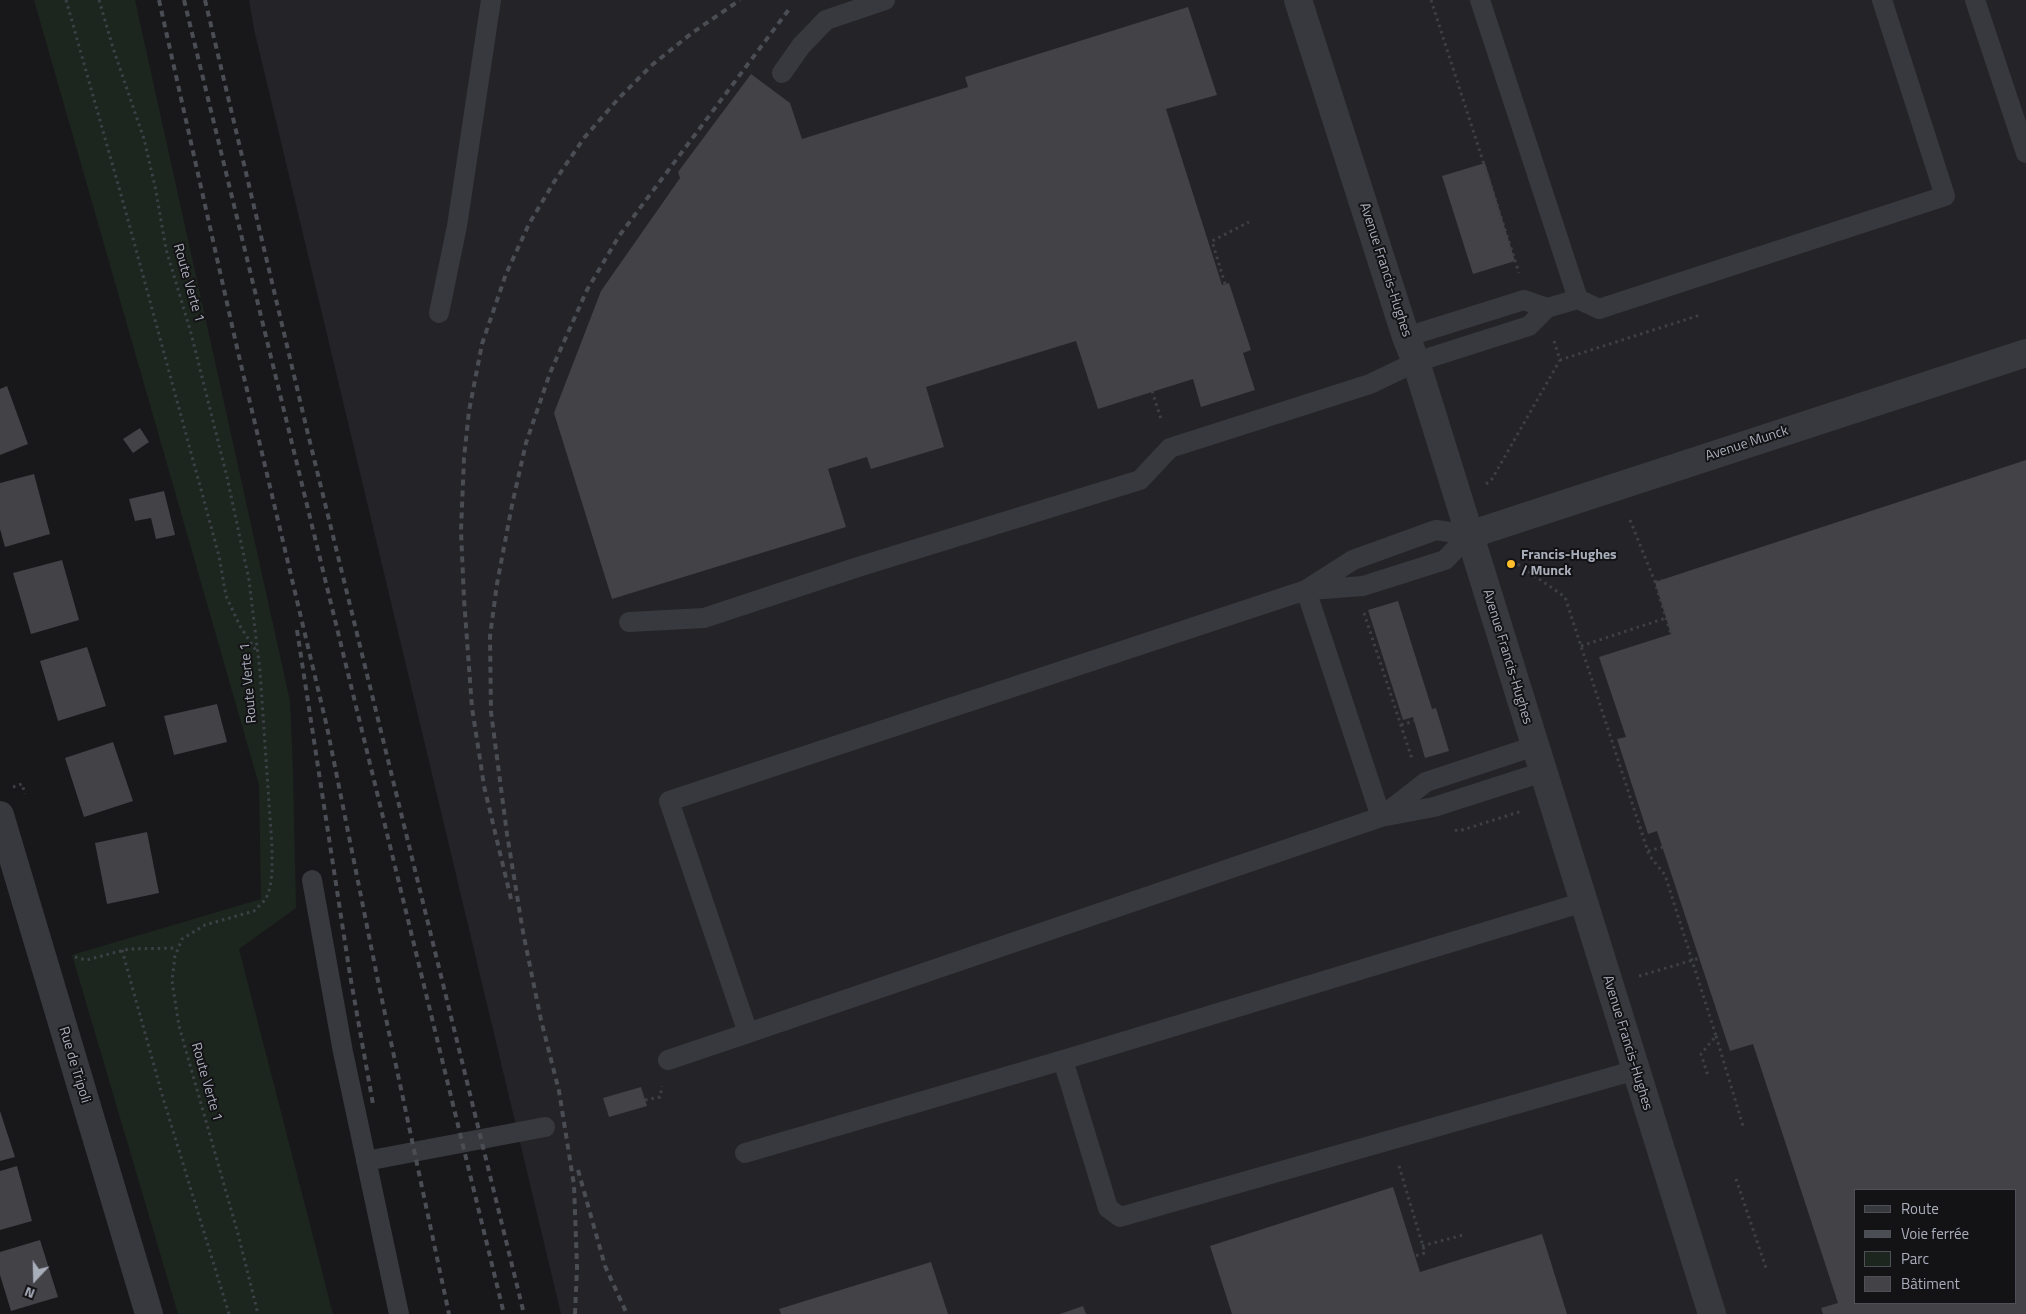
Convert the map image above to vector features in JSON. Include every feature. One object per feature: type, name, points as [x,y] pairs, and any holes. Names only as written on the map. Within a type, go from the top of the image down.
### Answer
[{"type":"street","name":"Avenue Francis-Hughes","points":[[1298,0],[1406,337],[1416,362],[1712,1314]]},
{"type":"street","name":"Avenue Munck","points":[[1469,535],[2026,354]]},
{"type":"street","name":"Rue de Tripoli","points":[[1,821],[149,1314]]},
{"type":"lane","points":[[439,313],[457,226],[491,0]]},
{"type":"lane","points":[[782,73],[801,46],[826,20],[885,0]]},
{"type":"lane","points":[[1480,0],[1578,299]]},
{"type":"lane","points":[[630,622],[704,618],[858,567],[1140,480],[1170,448],[1370,384],[1416,362],[1529,326],[1547,308],[1578,299],[1599,309],[1945,196],[1882,0]]},
{"type":"lane","points":[[1975,0],[2026,153]]},
{"type":"lane","points":[[1406,337],[1524,300],[1547,308]]},
{"type":"lane","points":[[748,1033],[669,801],[1306,590],[1353,560],[1436,530],[1469,535]]},
{"type":"lane","points":[[1306,590],[1363,586],[1445,560],[1469,535]]},
{"type":"lane","points":[[1306,590],[1381,817]]},
{"type":"lane","points":[[1381,817],[1426,782],[1535,746]]},
{"type":"lane","points":[[668,1060],[1381,817],[1434,807],[1543,772]]},
{"type":"lane","points":[[312,880],[342,1052],[400,1314]]},
{"type":"lane","points":[[745,1153],[1063,1060],[1584,902]]},
{"type":"lane","points":[[1063,1060],[1108,1208],[1120,1217],[1636,1070]]},
{"type":"lane","points":[[366,1161],[545,1127]]},
{"type":"path","points":[[66,0],[126,209],[216,546],[226,596],[240,626],[258,654]]},
{"type":"path","name":"Route Verte 1","points":[[99,0],[148,155],[166,249],[191,333],[227,477],[249,580],[258,654],[271,837],[272,873],[270,888],[266,898],[254,911],[196,929],[182,939],[173,967],[172,981],[179,1026],[238,1234],[258,1314]]},
{"type":"path","points":[[1431,0],[1521,276]]},
{"type":"path","points":[[1225,284],[1212,241],[1249,222]]},
{"type":"path","points":[[1486,485],[1492,479],[1560,360],[1700,315]]},
{"type":"path","points":[[1552,336],[1560,360]]},
{"type":"path","points":[[1152,391],[1164,427]]},
{"type":"path","points":[[1630,520],[1654,582],[1671,634]]},
{"type":"path","points":[[1511,564],[1519,565],[1565,596],[1649,856],[1665,875],[1744,1126]]},
{"type":"path","points":[[1654,582],[1662,580]]},
{"type":"path","points":[[1363,609],[1414,762]]},
{"type":"path","points":[[1581,646],[1666,618]]},
{"type":"path","points":[[1401,725],[1414,721]]},
{"type":"path","points":[[1648,851],[1663,847]]},
{"type":"path","points":[[79,959],[86,960],[122,950],[146,947],[178,948]]},
{"type":"path","points":[[122,950],[163,1098],[229,1314]]},
{"type":"path","points":[[1636,977],[1700,958]]},
{"type":"path","points":[[1708,1076],[1701,1054],[1716,1036]]},
{"type":"path","points":[[645,1100],[650,1100]]},
{"type":"path","points":[[1397,1158],[1424,1254],[1414,1256]]},
{"type":"path","points":[[1736,1179],[1766,1268]]},
{"type":"path","points":[[1422,1246],[1463,1235]]},
{"type":"shaded area","points":[[249,0],[2026,0],[2026,1314],[561,1314],[254,29]]},
{"type":"green space","points":[[34,0],[135,0],[290,701],[296,908],[239,949],[333,1314],[178,1314],[72,955],[261,899],[259,785]]},
{"type":"building","points":[[1188,7],[1217,95],[1166,109],[1222,285],[1229,283],[1251,350],[1243,353],[1255,390],[1201,407],[1193,379],[1098,409],[1076,341],[926,387],[944,447],[871,469],[867,457],[828,469],[846,527],[612,599],[554,413],[601,291],[680,178],[678,172],[751,74],[790,103],[802,139],[968,87],[965,77]]},
{"type":"building","points":[[1485,163],[1515,261],[1473,274],[1442,176]]},
{"type":"building","points":[[7,386],[28,444],[0,455],[0,389]]},
{"type":"building","points":[[140,428],[149,442],[133,453],[123,439]]},
{"type":"building","points":[[2026,460],[2026,1314],[1823,1314],[1821,1308],[1838,1303],[1753,1044],[1730,1051],[1657,831],[1648,834],[1617,739],[1626,737],[1599,657],[1671,634],[1655,582]]},
{"type":"building","points":[[34,474],[50,534],[5,547],[0,529],[0,483]]},
{"type":"building","points":[[164,491],[175,535],[156,539],[151,518],[135,521],[129,499]]},
{"type":"building","points":[[62,560],[79,620],[31,634],[13,573]]},
{"type":"building","points":[[1398,601],[1432,709],[1436,708],[1449,751],[1425,758],[1413,717],[1403,720],[1368,610]]},
{"type":"building","points":[[87,647],[106,706],[58,721],[40,661]]},
{"type":"building","points":[[217,704],[227,742],[174,755],[164,716]]},
{"type":"building","points":[[113,742],[133,801],[84,817],[65,758]]},
{"type":"building","points":[[147,832],[159,893],[107,904],[95,843]]},
{"type":"building","points":[[641,1087],[647,1106],[609,1117],[603,1098]]},
{"type":"building","points":[[0,1111],[15,1157],[0,1161]]},
{"type":"building","points":[[17,1166],[32,1221],[0,1230],[0,1171]]},
{"type":"building","points":[[1393,1187],[1420,1272],[1542,1234],[1567,1314],[1232,1314],[1210,1246]]},
{"type":"building","points":[[40,1240],[58,1297],[11,1311],[0,1275],[0,1252]]},
{"type":"building","points":[[931,1262],[948,1314],[781,1314],[779,1309]]},
{"type":"building","points":[[1083,1306],[1086,1314],[1060,1314]]},
{"type":"railway","points":[[159,0],[238,352],[327,727],[378,981],[449,1314]]},
{"type":"railway","points":[[184,0],[504,1314]]},
{"type":"railway","points":[[205,0],[307,430],[524,1314]]},
{"type":"railway","points":[[511,899],[484,786],[472,708],[464,599],[461,531],[464,458],[469,411],[482,344],[506,274],[529,224],[554,182],[584,138],[619,98],[652,65],[692,33],[740,0]]},
{"type":"railway","points":[[575,1314],[577,1267],[574,1185],[559,1091],[541,1020],[523,932],[507,834],[491,712],[490,636],[497,584],[526,443],[550,373],[587,290],[619,236],[790,8]]},
{"type":"railway","points":[[297,630],[350,975],[373,1104]]},
{"type":"railway","points":[[578,1170],[605,1266],[627,1314]]},
{"type":"place","name":"Francis-Hughes / Munck","points":[[1511,564]]}]
